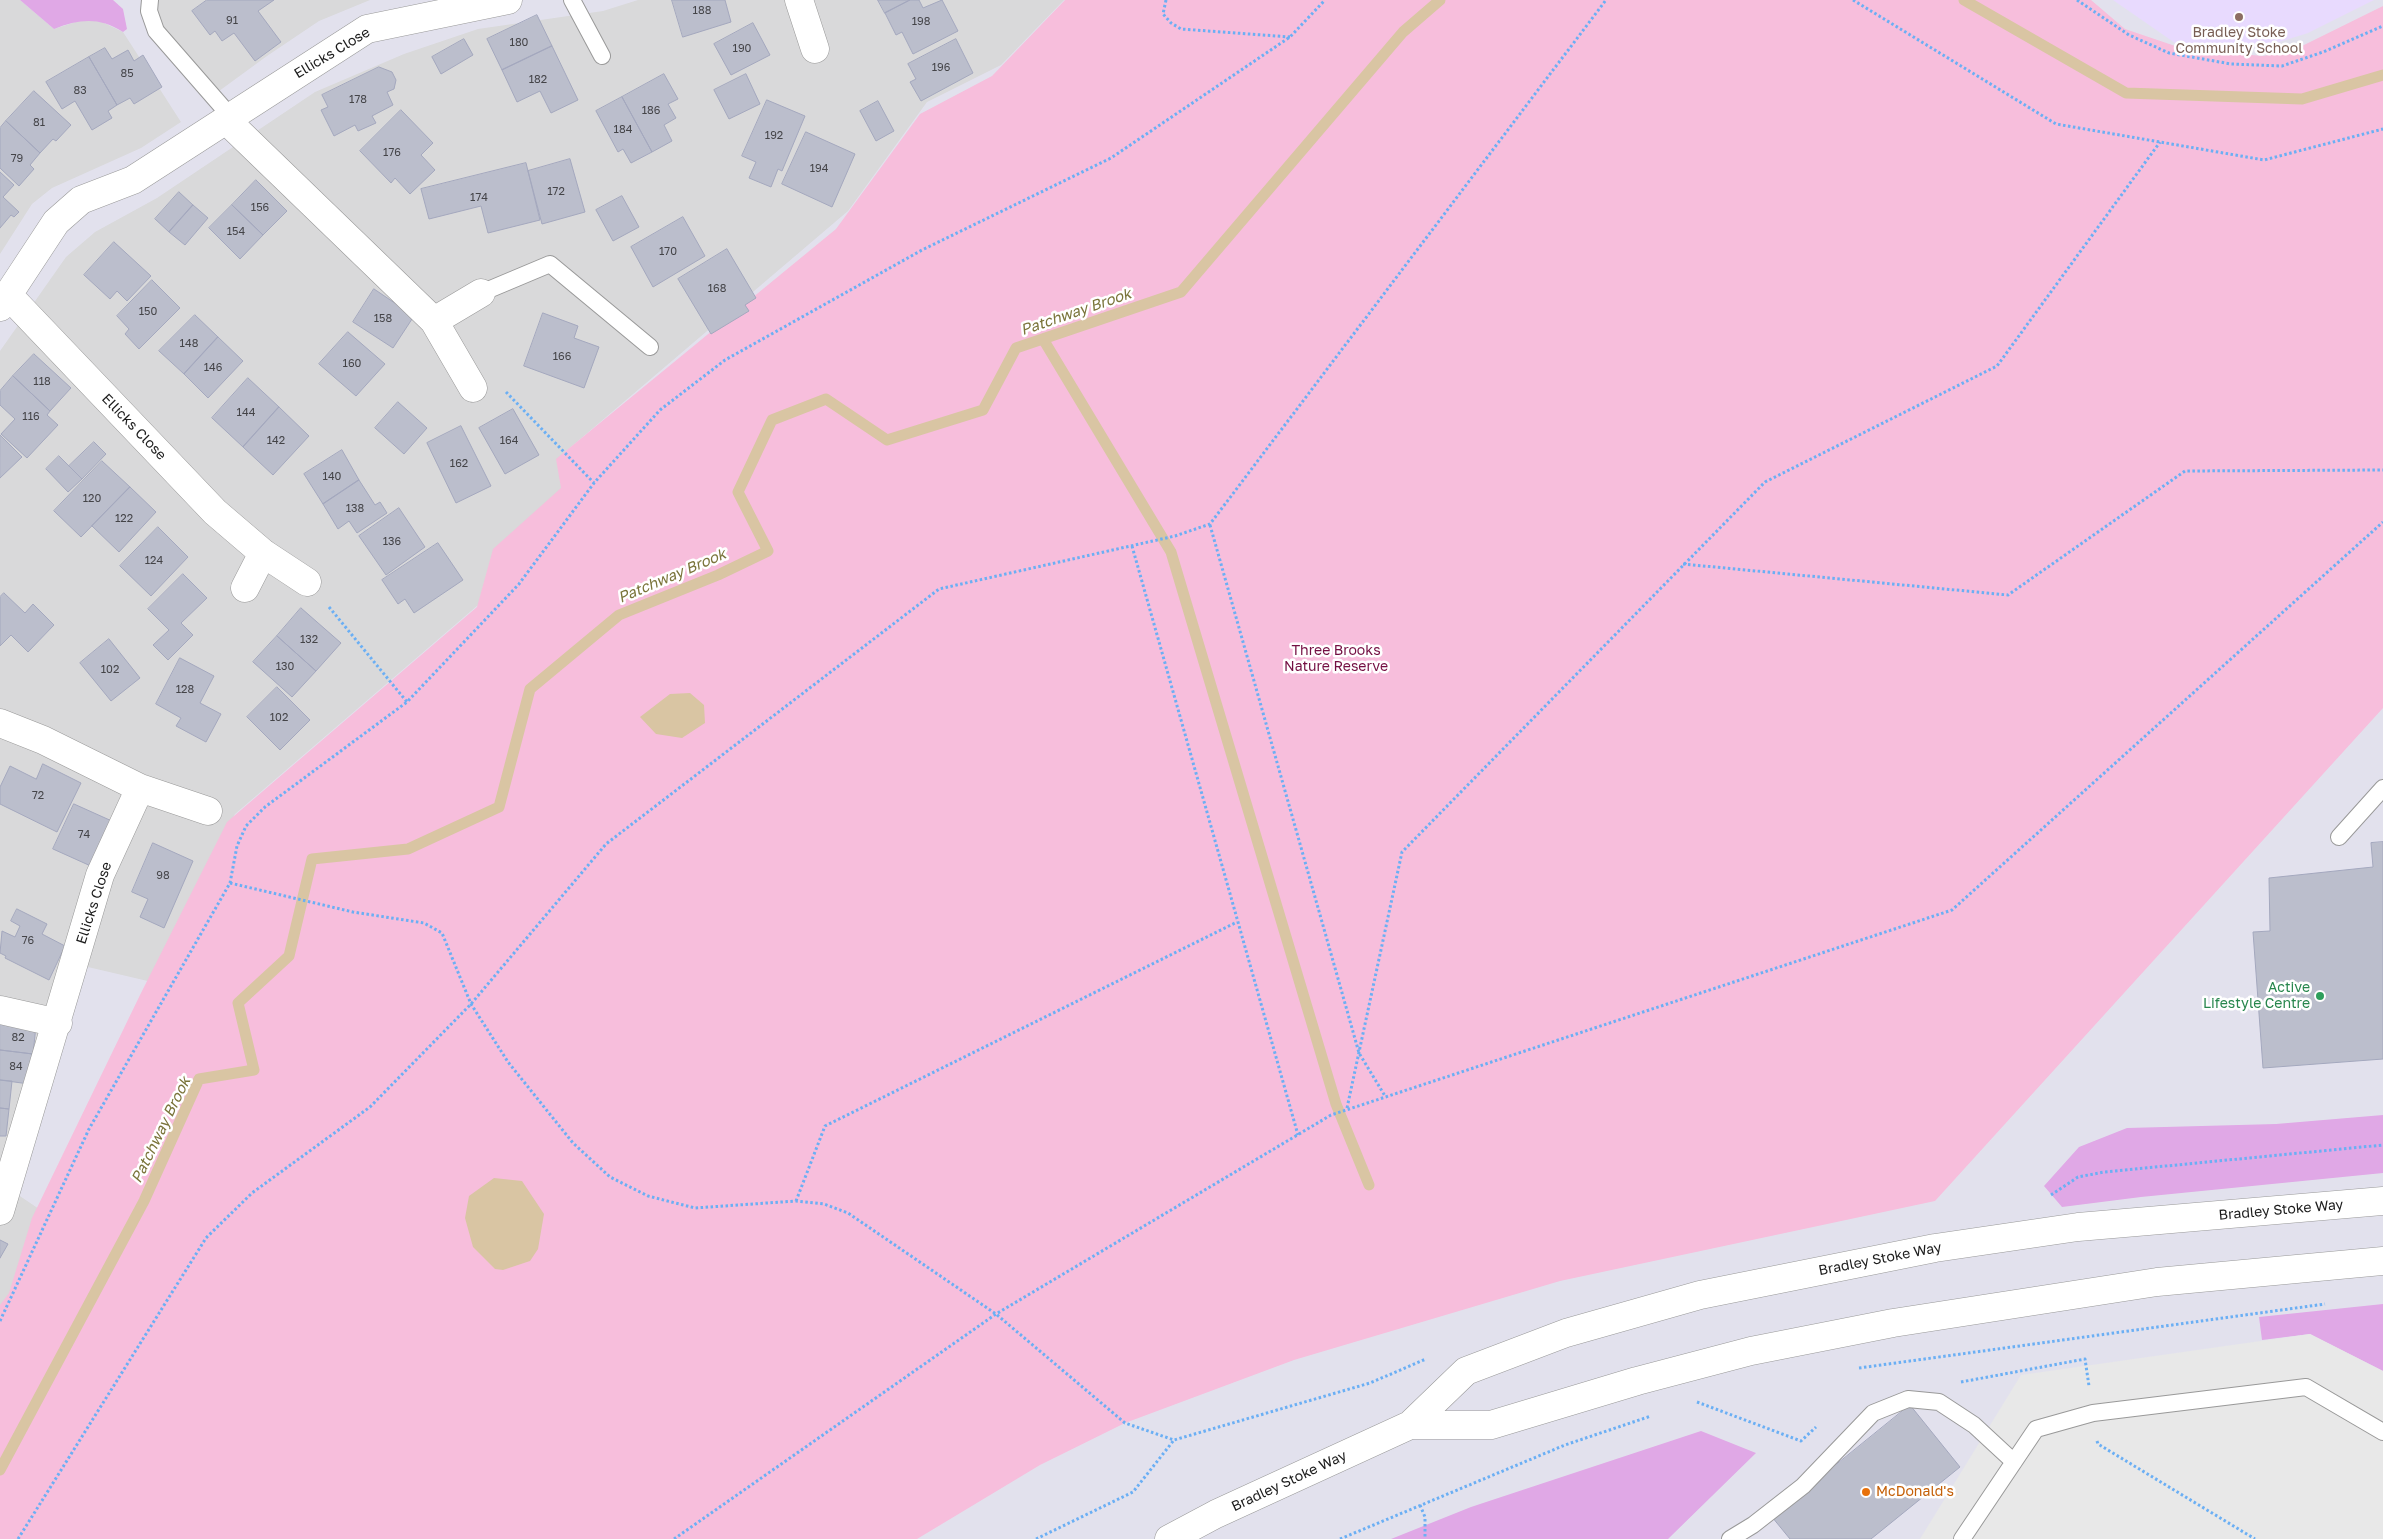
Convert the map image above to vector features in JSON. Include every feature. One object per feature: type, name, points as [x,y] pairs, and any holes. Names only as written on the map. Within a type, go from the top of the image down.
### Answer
[{"type":"street","name":"Ellicks Close","points":[[307,582],[263,553],[216,512],[4,301],[56,222],[81,200],[133,180],[367,29],[508,0]]},
{"type":"street","points":[[799,0],[815,49]]},
{"type":"street","points":[[229,119],[434,321],[473,388]]},
{"type":"street","points":[[434,321],[481,293]]},
{"type":"street","points":[[245,588],[263,553]]},
{"type":"street","points":[[0,723],[43,740],[140,788],[208,811]]},
{"type":"street","name":"Ellicks Close","points":[[0,1211],[4,1184],[58,1022],[100,875],[140,788]]},
{"type":"street","points":[[0,1010],[58,1022]]},
{"type":"street","name":"Bradley Stoke Way","points":[[1169,1539],[1216,1514],[1410,1425],[1466,1372],[1566,1333],[1700,1294],[1935,1248],[2078,1227],[2383,1201]]},
{"type":"street","name":"Bradley Stoke Way","points":[[1410,1425],[1491,1425],[1637,1381],[1751,1351],[1892,1323],[2157,1282],[2383,1260]]},
{"type":"lane","points":[[150,0],[149,11],[156,31],[229,119]]},
{"type":"lane","points":[[572,0],[602,56]]},
{"type":"lane","points":[[481,293],[550,264],[650,348]]},
{"type":"lane","points":[[2339,837],[2380,796]]},
{"type":"lane","points":[[1962,1539],[2036,1429],[2093,1413],[2306,1387],[2383,1432]]},
{"type":"lane","points":[[1732,1538],[1753,1525],[1803,1486],[1873,1413],[1908,1399],[1939,1402],[1974,1425],[2014,1462]]},
{"type":"path","points":[[1166,0],[1164,14],[1171,23],[1181,29],[1290,37]]},
{"type":"path","points":[[0,1321],[89,1129],[230,883],[237,846],[246,826],[265,807],[407,702],[519,584],[594,484],[660,410],[725,360],[922,250],[1111,158],[1290,37],[1325,0]]},
{"type":"path","points":[[18,1539],[206,1238],[252,1193],[370,1107],[471,1004],[606,844],[939,589],[1175,536],[1210,524],[1606,0]]},
{"type":"path","points":[[1853,0],[2056,124],[2264,160],[2383,129]]},
{"type":"path","points":[[2077,0],[2129,35],[2170,54],[2231,64],[2282,66],[2323,52],[2383,26]]},
{"type":"path","points":[[1347,1108],[1402,852],[1765,482],[1998,366],[2160,142]]},
{"type":"path","points":[[473,388],[501,386],[594,484]]},
{"type":"path","points":[[1683,564],[2008,595],[2185,471],[2383,470]]},
{"type":"path","points":[[674,1539],[996,1314],[1331,1115],[1347,1108],[1952,910],[2383,522]]},
{"type":"path","points":[[1210,524],[1359,1053],[1385,1096]]},
{"type":"path","points":[[1132,546],[1298,1135]]},
{"type":"path","points":[[307,582],[407,702]]},
{"type":"path","points":[[230,883],[353,912],[424,924],[442,933],[471,1004],[508,1062],[573,1143],[610,1177],[648,1196],[695,1208],[796,1201],[824,1204],[848,1213],[996,1314],[1125,1423],[1174,1440],[1370,1383],[1432,1357]]},
{"type":"path","points":[[796,1201],[825,1126],[1237,922]]},
{"type":"path","points":[[1850,1369],[2334,1302]]},
{"type":"path","points":[[1704,1399],[1694,1401],[1801,1441]]},
{"type":"path","points":[[1340,1539],[1565,1445],[1657,1414]]},
{"type":"path","points":[[1036,1539],[1133,1492],[1174,1440]]},
{"type":"path","points":[[1420,1505],[1425,1517],[1425,1539]]},
{"type":"shaded area","points":[[0,0],[20,0],[54,29],[85,19],[98,20],[123,32],[181,122],[141,148],[52,188],[32,204],[0,254]]},
{"type":"shaded area","points":[[20,0],[113,0],[123,9],[127,29],[123,32],[106,24],[89,21],[72,23],[54,29]]},
{"type":"shaded area","points":[[154,0],[370,0],[319,21],[215,94],[177,51],[160,22]]},
{"type":"shaded area","points":[[638,0],[1064,0],[1001,65],[927,102],[848,211],[565,452],[569,482],[485,599],[235,814],[152,982],[75,964],[11,1190],[39,1209],[16,1285],[0,1307],[0,351],[66,257],[95,232],[157,198],[315,92],[404,54],[478,29],[603,11]]},
{"type":"shaded area","name":"Bradley Stoke Community School","points":[[2113,0],[2374,0],[2308,33],[2260,48],[2175,43]]},
{"type":"shaded area","points":[[690,693],[704,705],[705,723],[682,738],[656,734],[640,717],[670,694]]},
{"type":"shaded area","points":[[2383,1115],[2383,1173],[2141,1197],[2062,1207],[2044,1186],[2079,1147],[2127,1128],[2276,1124]]},
{"type":"shaded area","points":[[494,1178],[522,1181],[544,1214],[538,1249],[530,1261],[503,1270],[495,1269],[473,1247],[465,1218],[469,1196]]},
{"type":"shaded area","points":[[2383,1304],[2383,1371],[2310,1334],[2262,1340],[2259,1317]]},
{"type":"shaded area","points":[[2310,1334],[2383,1371],[2383,1539],[1920,1539],[2021,1375]]},
{"type":"shaded area","points":[[1701,1431],[1756,1453],[1668,1539],[1391,1539],[1471,1507]]},
{"type":"green space","name":"Three Brooks Nature Reserve","points":[[1065,0],[2091,0],[2125,29],[2187,50],[2264,56],[2304,45],[2383,6],[2383,708],[1935,1201],[1560,1281],[1294,1360],[1125,1423],[1040,1465],[917,1539],[0,1539],[0,1305],[9,1293],[32,1218],[140,995],[227,822],[477,607],[493,549],[561,488],[556,459],[836,229],[920,114],[992,76]]},
{"type":"building","points":[[207,0],[274,0],[258,11],[281,42],[255,61],[234,33],[222,41],[215,31],[210,35],[192,11]]},
{"type":"building","points":[[672,0],[725,0],[731,22],[683,37]]},
{"type":"building","points":[[878,0],[910,0],[885,13]]},
{"type":"building","points":[[910,0],[919,0],[923,8],[942,0],[958,31],[913,54],[902,32],[896,35],[885,13]]},
{"type":"building","points":[[537,15],[552,46],[502,70],[487,39]]},
{"type":"building","points":[[753,23],[770,55],[731,75],[714,44]]},
{"type":"building","points":[[464,39],[473,55],[441,74],[432,57]]},
{"type":"building","points":[[956,39],[973,73],[921,101],[910,82],[916,79],[908,64]]},
{"type":"building","points":[[552,46],[578,100],[551,113],[540,91],[517,102],[502,70]]},
{"type":"building","points":[[105,48],[112,59],[128,50],[134,61],[143,55],[162,87],[134,104],[130,98],[117,105],[89,57]]},
{"type":"building","points":[[89,57],[117,105],[108,111],[112,118],[92,130],[75,101],[62,109],[46,82]]},
{"type":"building","points":[[379,67],[392,72],[396,80],[394,89],[387,92],[393,105],[372,116],[376,123],[358,131],[355,125],[334,136],[321,110],[328,107],[322,95]]},
{"type":"building","points":[[664,74],[678,99],[668,104],[676,118],[664,125],[672,141],[652,152],[622,97]]},
{"type":"building","points":[[746,74],[760,104],[729,119],[714,90]]},
{"type":"building","points":[[34,91],[71,125],[56,141],[53,139],[40,153],[6,121]]},
{"type":"building","points":[[622,97],[652,152],[631,163],[623,149],[618,152],[596,111]]},
{"type":"building","points":[[767,100],[805,116],[782,171],[778,169],[771,187],[749,178],[756,162],[742,156]]},
{"type":"building","points":[[878,101],[894,131],[876,141],[860,111]]},
{"type":"building","points":[[401,110],[433,143],[421,155],[435,170],[410,194],[395,178],[391,183],[360,151]]},
{"type":"building","points":[[6,121],[40,153],[30,165],[34,169],[19,186],[0,168],[0,128]]},
{"type":"building","points":[[806,132],[855,154],[832,207],[782,184]]},
{"type":"building","points":[[570,159],[585,212],[542,224],[528,171]]},
{"type":"building","points":[[526,163],[540,220],[488,233],[481,206],[429,219],[421,189]]},
{"type":"building","points":[[0,172],[14,185],[3,197],[19,212],[14,217],[11,215],[0,228]]},
{"type":"building","points":[[256,180],[287,211],[263,235],[232,205]]},
{"type":"building","points":[[179,192],[193,205],[169,232],[155,219]]},
{"type":"building","points":[[622,196],[639,227],[613,241],[596,210]]},
{"type":"building","points":[[193,205],[208,218],[185,245],[169,232]]},
{"type":"building","points":[[232,205],[263,235],[240,259],[209,228]]},
{"type":"building","points":[[683,217],[705,256],[653,287],[631,247]]},
{"type":"building","points":[[114,242],[151,276],[127,301],[117,291],[110,299],[84,275]]},
{"type":"building","points":[[727,249],[756,298],[745,305],[749,311],[711,334],[678,279]]},
{"type":"building","points":[[152,280],[180,308],[139,349],[125,334],[129,329],[117,316]]},
{"type":"building","points":[[374,289],[414,316],[393,348],[353,322]]},
{"type":"building","points":[[543,313],[578,326],[574,338],[599,347],[584,388],[524,366]]},
{"type":"building","points":[[195,315],[218,337],[184,374],[159,351]]},
{"type":"building","points":[[348,332],[385,364],[356,396],[319,364]]},
{"type":"building","points":[[218,337],[243,361],[208,398],[184,374]]},
{"type":"building","points":[[34,354],[71,388],[50,411],[13,376]]},
{"type":"building","points":[[13,376],[50,411],[47,415],[58,425],[27,458],[1,434],[15,419],[0,405],[0,391]]},
{"type":"building","points":[[248,378],[279,407],[243,447],[212,418]]},
{"type":"building","points":[[398,402],[427,428],[404,454],[375,428]]},
{"type":"building","points":[[279,407],[309,436],[273,475],[243,447]]},
{"type":"building","points":[[513,409],[539,455],[505,474],[479,428]]},
{"type":"building","points":[[461,426],[491,486],[456,503],[427,443]]},
{"type":"building","points":[[0,435],[22,457],[0,478]]},
{"type":"building","points":[[94,442],[106,454],[82,479],[69,466]]},
{"type":"building","points":[[342,450],[359,480],[323,504],[304,474]]},
{"type":"building","points":[[59,456],[82,479],[68,492],[46,469]]},
{"type":"building","points":[[102,461],[130,487],[81,537],[54,511]]},
{"type":"building","points":[[359,480],[375,505],[380,502],[387,513],[357,533],[349,521],[338,529],[323,504]]},
{"type":"building","points":[[130,487],[156,512],[119,552],[92,526]]},
{"type":"building","points":[[399,508],[425,547],[386,575],[359,536]]},
{"type":"building","points":[[158,527],[188,557],[151,596],[120,566]]},
{"type":"building","points":[[438,543],[463,580],[414,613],[405,599],[398,604],[382,580]]},
{"type":"building","points":[[183,574],[207,598],[181,623],[193,635],[168,660],[153,645],[169,630],[148,609]]},
{"type":"building","points":[[4,593],[25,613],[33,604],[54,625],[28,652],[11,635],[0,646],[0,597]]},
{"type":"building","points":[[301,608],[341,643],[316,671],[277,636]]},
{"type":"building","points":[[277,636],[316,671],[292,697],[253,662]]},
{"type":"building","points":[[109,639],[140,678],[111,701],[80,663]]},
{"type":"building","points":[[180,658],[214,676],[200,703],[221,714],[206,742],[176,726],[181,718],[156,704]]},
{"type":"building","points":[[277,687],[310,720],[280,750],[247,717]]},
{"type":"building","points":[[43,764],[81,783],[57,832],[0,804],[0,787],[10,766],[36,779]]},
{"type":"building","points":[[74,804],[114,822],[93,867],[53,849]]},
{"type":"building","name":"Active Lifestyle Centre","points":[[2383,842],[2383,1059],[2263,1068],[2253,932],[2270,931],[2269,878],[2373,867],[2371,843]]},
{"type":"building","points":[[153,843],[193,861],[164,928],[140,917],[148,899],[132,892]]},
{"type":"building","points":[[17,909],[47,924],[42,934],[65,946],[49,980],[5,958],[6,956],[0,953],[2,931],[15,937],[20,926],[11,921]]},
{"type":"building","points":[[0,1022],[36,1026],[33,1054],[0,1050]]},
{"type":"building","points":[[0,1050],[33,1054],[29,1084],[0,1080]]},
{"type":"building","points":[[0,1080],[12,1081],[9,1109],[0,1108]]},
{"type":"building","points":[[0,1108],[9,1109],[6,1136],[0,1136]]},
{"type":"building","points":[[0,1240],[8,1244],[0,1258]]},
{"type":"building","name":"McDonald's","points":[[1910,1405],[1960,1467],[1871,1539],[1790,1539],[1772,1517]]},
{"type":"waterway","name":"Patchway Brook","points":[[0,1470],[144,1201],[199,1079],[254,1070],[238,1003],[289,956],[312,859],[408,849],[499,807],[530,689],[619,615],[718,575],[768,551],[738,492],[772,420],[826,399],[887,440],[983,410],[1016,348],[1181,292],[1403,32],[1440,0]]},
{"type":"waterway","points":[[1964,0],[2126,93],[2302,99],[2383,75]]},
{"type":"waterway","points":[[1043,339],[1171,552],[1336,1104],[1369,1185]]},
{"type":"place","name":"Bradley Stoke Community School","points":[[2239,17]]},
{"type":"place","name":"Active Lifestyle Centre","points":[[2320,996]]},
{"type":"place","name":"McDonald's","points":[[1866,1492]]}]
